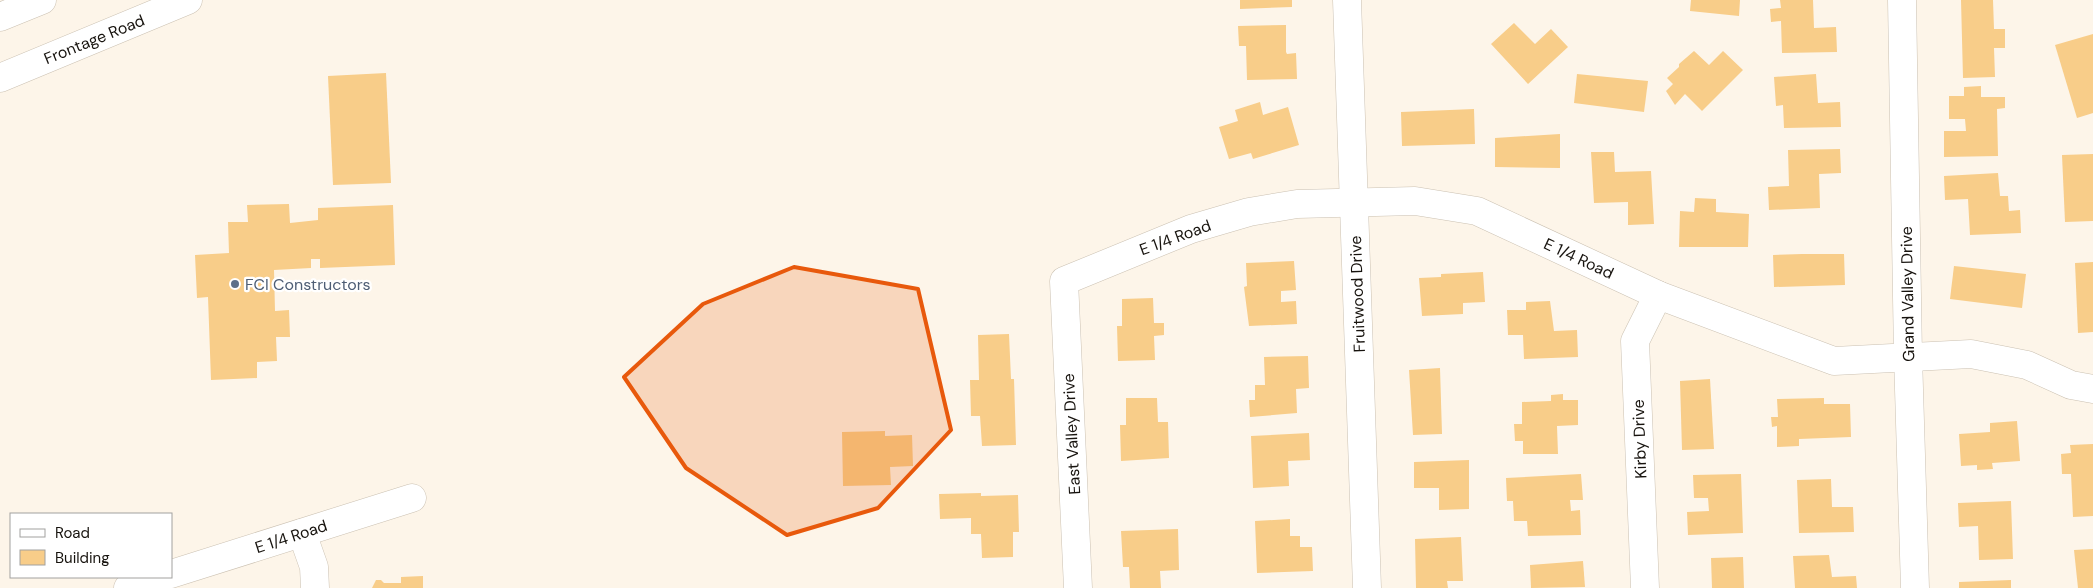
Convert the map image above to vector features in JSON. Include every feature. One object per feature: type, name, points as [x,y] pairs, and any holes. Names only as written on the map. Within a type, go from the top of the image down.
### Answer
[{"type":"street","points":[[0,17],[42,0]]},
{"type":"street","name":"Frontage Road","points":[[0,78],[188,0]]},
{"type":"street","name":"Fruitwood Drive","points":[[1346,0],[1367,588]]},
{"type":"street","name":"Grand Valley Drive","points":[[1902,0],[1914,588]]},
{"type":"street","name":"E 1/4 Road","points":[[1064,281],[1191,229],[1249,212],[1297,204],[1414,201],[1477,211],[1658,294],[1834,361],[1970,354],[2027,365],[2071,385],[2093,389]]},
{"type":"street","name":"East Valley Drive","points":[[1064,281],[1078,588]]},
{"type":"street","name":"Kirby Drive","points":[[1645,588],[1635,341],[1658,294]]},
{"type":"street","name":"E 1/4 Road","points":[[172,574],[412,498]]},
{"type":"street","points":[[302,533],[314,567],[315,588]]},
{"type":"street","points":[[128,588],[160,578]]},
{"type":"highlighted area","points":[[794,267],[918,289],[951,430],[878,508],[787,535],[686,468],[624,377],[703,304]]},
{"type":"building","points":[[1240,0],[1292,0],[1292,7],[1240,9]]},
{"type":"building","points":[[1691,0],[1740,0],[1739,16],[1690,11]]},
{"type":"building","points":[[1780,0],[1813,0],[1814,28],[1836,27],[1837,52],[1782,53],[1781,21],[1771,22],[1770,9],[1781,8]]},
{"type":"building","points":[[1961,0],[1993,0],[1994,29],[2005,29],[2005,48],[1994,48],[1995,77],[1963,78]]},
{"type":"building","points":[[1514,23],[1535,44],[1551,29],[1568,47],[1528,84],[1491,44]]},
{"type":"building","points":[[1286,25],[1286,52],[1287,54],[1296,53],[1297,79],[1247,80],[1246,46],[1239,46],[1238,26]]},
{"type":"building","points":[[2093,34],[2093,113],[2077,118],[2055,45]]},
{"type":"building","points":[[1694,51],[1709,65],[1723,51],[1743,70],[1702,111],[1685,94],[1675,105],[1666,91],[1673,84],[1667,78]]},
{"type":"building","points":[[386,73],[391,183],[333,185],[328,76]]},
{"type":"building","points":[[1577,74],[1648,81],[1644,112],[1574,103]]},
{"type":"building","points":[[1816,74],[1818,103],[1840,102],[1841,127],[1784,128],[1783,105],[1776,106],[1774,77]]},
{"type":"building","points":[[1981,86],[1981,97],[2005,97],[2005,108],[1997,109],[1998,156],[1944,157],[1944,131],[1966,131],[1965,119],[1949,119],[1949,96],[1964,96],[1964,87]]},
{"type":"building","points":[[1260,102],[1263,115],[1288,107],[1299,145],[1253,159],[1251,153],[1229,159],[1219,127],[1238,121],[1235,110]]},
{"type":"building","points":[[1474,109],[1475,144],[1402,146],[1401,112]]},
{"type":"building","points":[[1560,134],[1560,168],[1495,167],[1495,138]]},
{"type":"building","points":[[1840,149],[1841,173],[1819,174],[1820,208],[1769,210],[1768,187],[1789,186],[1788,150]]},
{"type":"building","points":[[1591,152],[1614,152],[1615,172],[1651,171],[1654,224],[1628,225],[1628,202],[1594,203]]},
{"type":"building","points":[[2093,154],[2093,221],[2065,222],[2062,155]]},
{"type":"building","points":[[1998,173],[2000,196],[2008,196],[2009,211],[2020,210],[2021,233],[1970,235],[1968,199],[1945,200],[1944,176]]},
{"type":"building","points":[[1695,198],[1716,199],[1716,212],[1749,214],[1748,247],[1679,247],[1680,211],[1694,212]]},
{"type":"building","name":"FCI Constructors","points":[[289,204],[290,223],[318,220],[318,208],[393,205],[395,265],[320,268],[320,259],[311,259],[311,268],[274,270],[275,311],[289,310],[290,337],[276,337],[277,361],[257,362],[257,378],[211,380],[208,297],[197,298],[195,255],[229,253],[228,222],[248,222],[247,205]]},
{"type":"building","points":[[1844,254],[1845,285],[1774,287],[1773,255]]},
{"type":"building","points":[[1294,261],[1296,290],[1281,291],[1281,302],[1296,301],[1297,324],[1249,326],[1244,287],[1247,286],[1246,263]]},
{"type":"building","points":[[2093,262],[2093,332],[2078,333],[2075,263]]},
{"type":"building","points":[[1954,266],[2026,274],[2022,308],[1950,299]]},
{"type":"building","points":[[1483,272],[1485,302],[1463,303],[1463,314],[1422,316],[1419,278],[1441,277],[1441,274]]},
{"type":"building","points":[[1153,298],[1154,323],[1164,323],[1164,335],[1154,336],[1155,360],[1118,361],[1117,326],[1122,326],[1122,299]]},
{"type":"building","points":[[1550,301],[1554,331],[1577,330],[1578,357],[1524,359],[1523,335],[1508,335],[1507,310],[1526,310],[1526,302]]},
{"type":"building","points":[[1009,334],[1011,379],[1014,379],[1016,445],[982,446],[980,416],[971,416],[970,380],[979,380],[978,335]]},
{"type":"building","points":[[1308,356],[1309,388],[1296,389],[1297,413],[1250,417],[1249,400],[1255,400],[1255,385],[1265,385],[1264,357]]},
{"type":"building","points":[[1440,368],[1442,434],[1413,435],[1409,370]]},
{"type":"building","points":[[1710,379],[1714,449],[1682,450],[1680,381]]},
{"type":"building","points":[[1563,394],[1563,400],[1578,400],[1578,425],[1557,426],[1558,454],[1523,454],[1523,441],[1515,441],[1514,424],[1522,424],[1522,402],[1551,401],[1551,395]]},
{"type":"building","points":[[1126,398],[1157,398],[1158,422],[1168,422],[1169,458],[1121,461],[1120,425],[1126,425]]},
{"type":"building","points":[[1824,398],[1824,404],[1850,404],[1851,437],[1799,439],[1799,446],[1777,447],[1777,426],[1772,427],[1771,417],[1778,417],[1777,399]]},
{"type":"building","points":[[2017,421],[2020,461],[1992,463],[1993,469],[1977,470],[1977,465],[1961,466],[1959,434],[1990,432],[1990,423]]},
{"type":"building","points":[[885,431],[885,436],[912,435],[913,466],[890,467],[891,485],[843,486],[842,432]]},
{"type":"building","points":[[1309,433],[1310,460],[1288,461],[1289,486],[1253,488],[1251,436]]},
{"type":"building","points":[[2093,444],[2093,516],[2073,517],[2071,474],[2062,474],[2061,454],[2071,453],[2070,445]]},
{"type":"building","points":[[1469,460],[1469,509],[1439,510],[1439,488],[1414,488],[1414,462]]},
{"type":"building","points":[[1581,474],[1583,500],[1570,500],[1571,511],[1580,510],[1581,535],[1528,536],[1527,521],[1514,521],[1513,501],[1507,501],[1506,478]]},
{"type":"building","points":[[1741,474],[1743,533],[1688,535],[1687,512],[1709,511],[1708,498],[1694,498],[1693,475]]},
{"type":"building","points":[[1831,479],[1832,507],[1853,507],[1854,532],[1799,533],[1797,480]]},
{"type":"building","points":[[981,493],[981,496],[1018,495],[1019,532],[1013,532],[1013,557],[982,558],[981,534],[971,534],[971,518],[940,519],[939,494]]},
{"type":"building","points":[[2011,501],[2013,559],[1979,560],[1978,526],[1959,527],[1958,503]]},
{"type":"building","points":[[1290,519],[1290,536],[1300,536],[1300,547],[1312,547],[1313,571],[1257,573],[1255,521]]},
{"type":"building","points":[[1178,529],[1179,570],[1160,571],[1161,588],[1130,588],[1129,567],[1123,567],[1121,531]]},
{"type":"building","points":[[1461,537],[1463,581],[1447,581],[1448,588],[1416,588],[1415,539]]},
{"type":"building","points":[[2093,549],[2093,588],[2078,588],[2074,550]]},
{"type":"building","points":[[1829,555],[1832,577],[1856,576],[1857,588],[1795,588],[1793,556]]},
{"type":"building","points":[[1743,557],[1744,588],[1712,588],[1711,558]]},
{"type":"building","points":[[1583,561],[1585,587],[1531,588],[1530,565]]},
{"type":"building","points":[[423,576],[423,588],[372,588],[376,580],[381,580],[384,583],[401,583],[401,577]]},
{"type":"building","points":[[2011,580],[2011,588],[1959,588],[1959,582]]},
{"type":"place","name":"FCI Constructors","points":[[235,284]]}]
